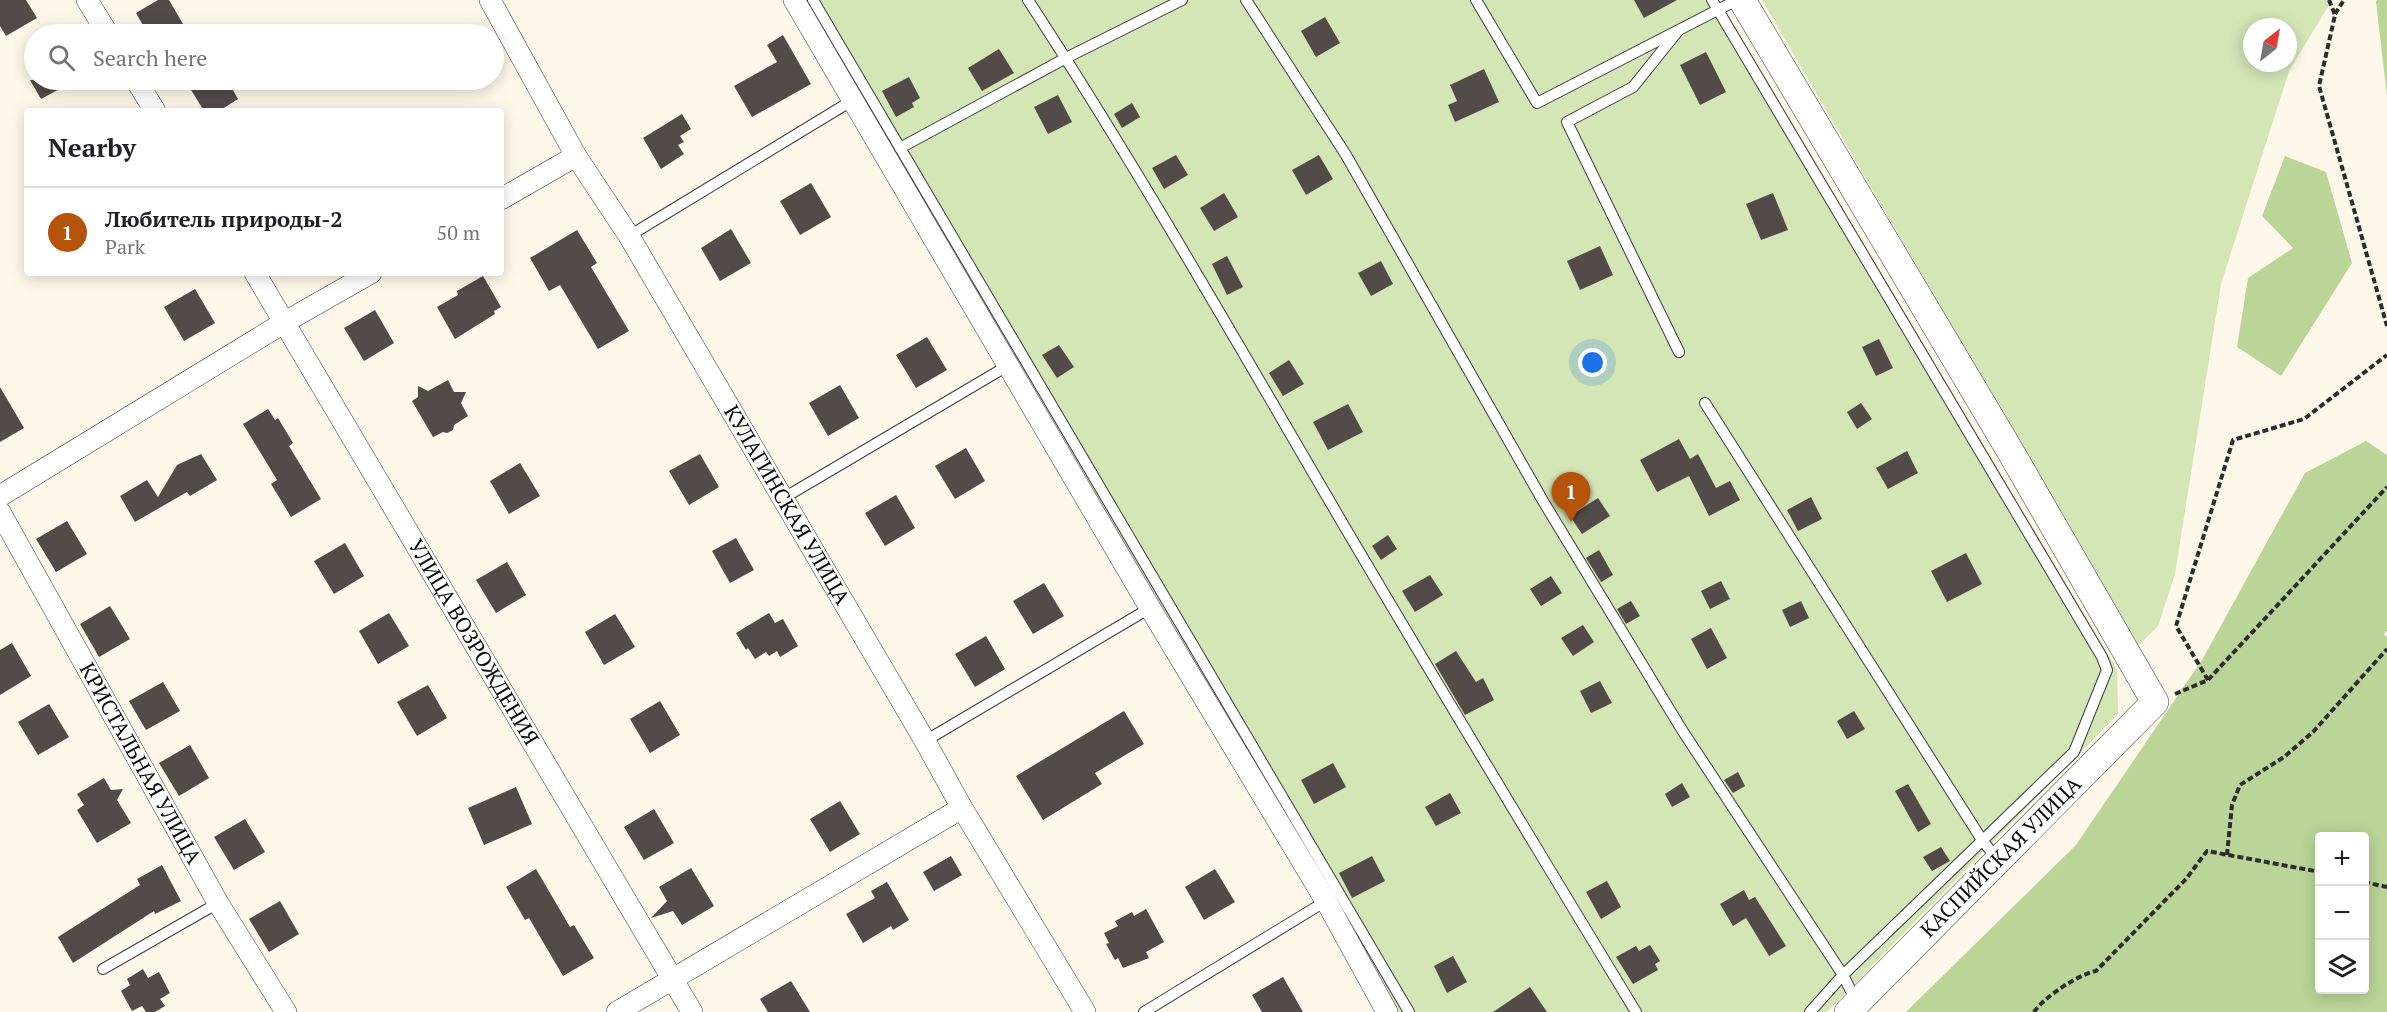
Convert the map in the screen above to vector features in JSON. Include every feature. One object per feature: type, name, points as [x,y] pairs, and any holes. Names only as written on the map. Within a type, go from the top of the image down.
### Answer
[{"type":"street","points":[[87,0],[102,24]]},
{"type":"street","name":"КУЛАГИНСКАЯ УЛИЦА","points":[[490,0],[503,24]]},
{"type":"street","points":[[794,0],[1150,608],[1326,901],[1387,1012]]},
{"type":"street","points":[[1731,5],[2009,449],[2120,666],[2155,702]]},
{"type":"street","name":"КУЛАГИНСКАЯ УЛИЦА","points":[[504,25],[576,156],[629,236],[962,808],[1085,1012]]},
{"type":"street","points":[[142,90],[153,108]]},
{"type":"street","points":[[504,197],[576,156]]},
{"type":"street","name":"УЛИЦА ВОЗРОЖДЕНИЯ","points":[[257,276],[692,1012]]},
{"type":"street","points":[[0,495],[285,322],[366,276]]},
{"type":"street","name":"КРИСТАЛЬНАЯ УЛИЦА","points":[[0,512],[218,903],[286,1012]]},
{"type":"street","name":"КАСПИЙСКАЯ УЛИЦА","points":[[1852,1007],[1990,850],[2155,702]]},
{"type":"street","points":[[617,1012],[962,808]]},
{"type":"lane","points":[[813,0],[1409,1012]]},
{"type":"lane","points":[[1028,0],[1066,58],[1178,243],[1410,639],[1635,1012]]},
{"type":"lane","points":[[900,148],[1066,58],[1182,0]]},
{"type":"lane","points":[[1246,0],[1346,155],[1542,501],[1682,730],[1843,975],[1852,1007]]},
{"type":"lane","points":[[1476,0],[1537,103],[1737,0]]},
{"type":"lane","points":[[1712,0],[1731,5]]},
{"type":"lane","points":[[1678,31],[1633,87],[1567,122],[1679,352]]},
{"type":"lane","points":[[629,236],[853,100]]},
{"type":"lane","points":[[782,499],[1009,365]]},
{"type":"lane","points":[[1705,404],[1990,850]]},
{"type":"lane","points":[[925,741],[1150,608]]},
{"type":"lane","points":[[1810,1012],[1843,975],[1990,850],[2074,752],[2120,666]]},
{"type":"lane","points":[[1144,1012],[1326,901]]},
{"type":"lane","points":[[103,969],[218,903]]},
{"type":"path","points":[[2329,0],[2335,15]]},
{"type":"path","points":[[2344,0],[2335,15],[2319,86],[2387,326]]},
{"type":"path","points":[[2208,680],[2176,626],[2233,440],[2304,419],[2387,355]]},
{"type":"path","points":[[2155,702],[2208,680],[2387,487]]},
{"type":"path","points":[[2227,855],[2232,806],[2240,785],[2284,757],[2313,732],[2387,649]]},
{"type":"path","points":[[2034,1012],[2039,1004],[2086,973],[2096,971],[2186,879],[2207,851],[2315,871]]},
{"type":"path","points":[[2369,883],[2387,887]]},
{"type":"green space","points":[[805,0],[1719,0],[2117,669],[2118,714],[1827,1012],[1399,1012]]},
{"type":"green space","points":[[1762,0],[2332,0],[2297,58],[2297,18],[2243,18],[2243,72],[2289,72],[2221,284],[2175,574],[2158,626],[2138,646]]},
{"type":"green space","points":[[2387,0],[2387,96],[2376,2]]},
{"type":"green space","points":[[2285,156],[2326,172],[2352,263],[2281,376],[2237,347],[2248,278],[2293,248],[2262,216]]},
{"type":"green space","points":[[2366,441],[2387,455],[2387,631],[2384,634],[2387,637],[2387,1012],[1906,1012],[2076,845],[2202,660],[2305,473]]},
{"type":"building","points":[[0,0],[26,0],[37,18],[6,36],[0,26]]},
{"type":"building","points":[[158,0],[169,0],[183,24],[142,24],[136,13]]},
{"type":"building","points":[[1634,0],[1677,0],[1644,18]]},
{"type":"building","points":[[1325,17],[1340,43],[1316,57],[1301,31]]},
{"type":"building","points":[[783,35],[811,84],[752,117],[734,86],[777,62],[767,45]]},
{"type":"building","points":[[999,49],[1014,73],[982,91],[968,68]]},
{"type":"building","points":[[1706,52],[1726,92],[1700,105],[1680,65]]},
{"type":"building","points":[[1484,69],[1499,102],[1455,122],[1448,105],[1457,101],[1450,85]]},
{"type":"building","points":[[909,77],[920,98],[912,103],[914,107],[896,117],[882,91]]},
{"type":"building","points":[[36,90],[58,90],[41,99]]},
{"type":"building","points":[[191,90],[233,90],[238,99],[224,108],[202,108]]},
{"type":"building","points":[[1058,95],[1072,122],[1048,134],[1034,107]]},
{"type":"building","points":[[1132,103],[1140,117],[1122,128],[1114,114]]},
{"type":"building","points":[[682,114],[691,129],[680,136],[684,142],[678,145],[684,154],[661,169],[643,138]]},
{"type":"building","points":[[1176,155],[1188,175],[1164,189],[1152,168]]},
{"type":"building","points":[[1319,155],[1333,179],[1306,195],[1292,170]]},
{"type":"building","points":[[811,183],[831,217],[800,235],[780,201]]},
{"type":"building","points":[[1224,193],[1238,217],[1214,231],[1200,208]]},
{"type":"building","points":[[1773,193],[1788,230],[1761,240],[1746,204]]},
{"type":"building","points":[[731,229],[751,263],[720,281],[701,248]]},
{"type":"building","points":[[577,230],[597,263],[591,267],[629,331],[598,349],[560,285],[549,291],[530,258]]},
{"type":"building","points":[[1600,246],[1613,275],[1580,290],[1567,261]]},
{"type":"building","points":[[1227,256],[1243,287],[1227,295],[1212,264]]},
{"type":"building","points":[[1381,261],[1393,284],[1371,296],[1358,273]]},
{"type":"building","points":[[483,276],[501,307],[494,311],[495,314],[455,339],[437,307],[458,295],[457,291]]},
{"type":"building","points":[[195,289],[215,323],[184,341],[164,307]]},
{"type":"building","points":[[375,310],[394,343],[364,361],[344,328]]},
{"type":"building","points":[[927,337],[947,370],[916,388],[896,355]]},
{"type":"building","points":[[1879,339],[1893,368],[1876,376],[1862,347]]},
{"type":"building","points":[[1059,345],[1074,367],[1057,378],[1042,355]]},
{"type":"building","points":[[1289,360],[1304,384],[1283,396],[1269,373]]},
{"type":"building","points":[[448,380],[454,392],[466,392],[461,403],[468,416],[454,425],[453,430],[433,437],[412,401],[418,397],[418,386],[428,391]]},
{"type":"building","points":[[840,385],[859,418],[828,436],[809,403]]},
{"type":"building","points":[[0,387],[24,428],[0,442]]},
{"type":"building","points":[[1861,403],[1872,419],[1857,429],[1847,412]]},
{"type":"building","points":[[1348,404],[1363,432],[1328,450],[1313,422]]},
{"type":"building","points":[[268,409],[275,420],[278,418],[293,443],[289,446],[321,499],[291,517],[271,484],[277,480],[243,424]]},
{"type":"building","points":[[1679,439],[1690,459],[1698,454],[1716,488],[1730,481],[1740,500],[1709,516],[1689,476],[1657,492],[1640,460]]},
{"type":"building","points":[[966,448],[985,481],[955,499],[935,466]]},
{"type":"building","points":[[1907,451],[1918,473],[1888,489],[1876,468]]},
{"type":"building","points":[[201,454],[217,480],[190,496],[187,492],[135,522],[120,496],[147,480],[158,497],[177,465]]},
{"type":"building","points":[[700,454],[719,487],[689,505],[669,471]]},
{"type":"building","points":[[520,463],[540,496],[509,514],[490,481]]},
{"type":"building","points":[[896,495],[915,528],[885,546],[865,513]]},
{"type":"building","points":[[1811,497],[1822,519],[1798,531],[1787,510]]},
{"type":"building","points":[[1598,498],[1610,516],[1582,534],[1570,516]]},
{"type":"building","points":[[67,521],[87,554],[56,572],[36,539]]},
{"type":"building","points":[[1388,535],[1397,549],[1381,560],[1372,546]]},
{"type":"building","points":[[736,538],[754,570],[730,583],[712,551]]},
{"type":"building","points":[[345,543],[364,576],[334,594],[314,561]]},
{"type":"building","points":[[1599,550],[1613,575],[1601,582],[1586,558]]},
{"type":"building","points":[[1966,553],[1982,584],[1947,602],[1931,571]]},
{"type":"building","points":[[507,562],[526,595],[496,613],[476,580]]},
{"type":"building","points":[[1430,575],[1443,595],[1415,612],[1402,591]]},
{"type":"building","points":[[1551,576],[1562,593],[1541,606],[1530,589]]},
{"type":"building","points":[[1721,581],[1730,599],[1710,609],[1701,591]]},
{"type":"building","points":[[1044,583],[1064,616],[1033,634],[1013,601]]},
{"type":"building","points":[[1631,601],[1640,616],[1626,624],[1617,609]]},
{"type":"building","points":[[1801,601],[1809,618],[1790,627],[1782,610]]},
{"type":"building","points":[[110,606],[130,639],[99,657],[80,624]]},
{"type":"building","points":[[389,613],[409,646],[378,664],[359,631]]},
{"type":"building","points":[[769,613],[775,623],[783,619],[798,646],[780,657],[777,651],[769,656],[766,652],[755,659],[748,648],[746,650],[736,633]]},
{"type":"building","points":[[615,614],[635,647],[604,665],[585,632]]},
{"type":"building","points":[[1583,625],[1594,642],[1573,656],[1561,638]]},
{"type":"building","points":[[1711,628],[1727,658],[1707,669],[1691,639]]},
{"type":"building","points":[[986,636],[1005,669],[975,687],[955,654]]},
{"type":"building","points":[[12,643],[31,676],[0,695],[0,650]]},
{"type":"building","points":[[1456,651],[1476,682],[1483,678],[1494,700],[1465,715],[1435,664]]},
{"type":"building","points":[[1600,681],[1612,703],[1591,713],[1580,691]]},
{"type":"building","points":[[163,682],[180,711],[146,730],[129,701]]},
{"type":"building","points":[[428,685],[447,718],[417,736],[397,702]]},
{"type":"building","points":[[660,701],[680,735],[650,753],[630,719]]},
{"type":"building","points":[[49,704],[69,737],[38,755],[18,722]]},
{"type":"building","points":[[1124,711],[1144,744],[1095,773],[1102,784],[1043,820],[1016,776]]},
{"type":"building","points":[[1854,711],[1865,729],[1847,739],[1837,721]]},
{"type":"building","points":[[190,745],[209,778],[179,796],[159,763]]},
{"type":"building","points":[[1333,763],[1346,787],[1314,804],[1301,780]]},
{"type":"building","points":[[1738,772],[1745,786],[1733,793],[1724,780]]},
{"type":"building","points":[[104,778],[111,790],[123,789],[117,800],[131,823],[97,843],[77,810],[84,805],[77,794]]},
{"type":"building","points":[[1682,783],[1690,797],[1672,807],[1665,794]]},
{"type":"building","points":[[1908,784],[1931,824],[1918,832],[1895,791]]},
{"type":"building","points":[[516,787],[532,824],[484,845],[468,808]]},
{"type":"building","points":[[1450,793],[1461,813],[1436,826],[1425,807]]},
{"type":"building","points":[[840,801],[860,834],[830,852],[810,819]]},
{"type":"building","points":[[654,809],[674,843],[644,860],[624,827]]},
{"type":"building","points":[[245,819],[265,852],[234,870],[214,837]]},
{"type":"building","points":[[1941,847],[1950,861],[1932,871],[1923,857]]},
{"type":"building","points":[[951,856],[962,875],[934,891],[923,872]]},
{"type":"building","points":[[1372,856],[1385,881],[1352,898],[1339,873]]},
{"type":"building","points":[[162,865],[181,901],[155,914],[154,911],[73,963],[58,937],[140,885],[137,879]]},
{"type":"building","points":[[691,868],[714,906],[682,925],[673,911],[651,918],[667,901],[659,887]]},
{"type":"building","points":[[536,869],[570,927],[574,925],[594,958],[563,976],[529,918],[525,920],[506,887]]},
{"type":"building","points":[[1215,869],[1235,902],[1204,920],[1185,887]]},
{"type":"building","points":[[1607,881],[1621,907],[1601,919],[1586,892]]},
{"type":"building","points":[[887,882],[909,920],[893,930],[891,926],[863,943],[846,914],[875,898],[871,891]]},
{"type":"building","points":[[1744,890],[1749,900],[1755,897],[1786,946],[1769,956],[1746,918],[1733,926],[1720,904]]},
{"type":"building","points":[[280,901],[299,934],[269,952],[249,919]]},
{"type":"building","points":[[1146,909],[1164,942],[1146,952],[1149,958],[1123,968],[1118,958],[1115,960],[1106,944],[1109,943],[1104,933],[1118,926],[1115,921],[1132,912],[1134,916]]},
{"type":"building","points":[[1650,945],[1660,961],[1655,964],[1658,970],[1633,984],[1616,957],[1636,946],[1639,951]]},
{"type":"building","points":[[1453,956],[1467,982],[1447,993],[1434,966]]},
{"type":"building","points":[[143,969],[148,978],[159,972],[170,993],[160,999],[165,1006],[155,1012],[146,1012],[142,1006],[132,1011],[121,991],[130,985],[127,979]]},
{"type":"building","points":[[1283,977],[1303,1012],[1262,1012],[1252,995]]},
{"type":"building","points":[[791,981],[810,1012],[768,1012],[760,999]]},
{"type":"building","points":[[1530,987],[1547,1012],[1493,1012]]},
{"type":"place","name":"Любитель природы-2","points":[[1571,522]]}]
